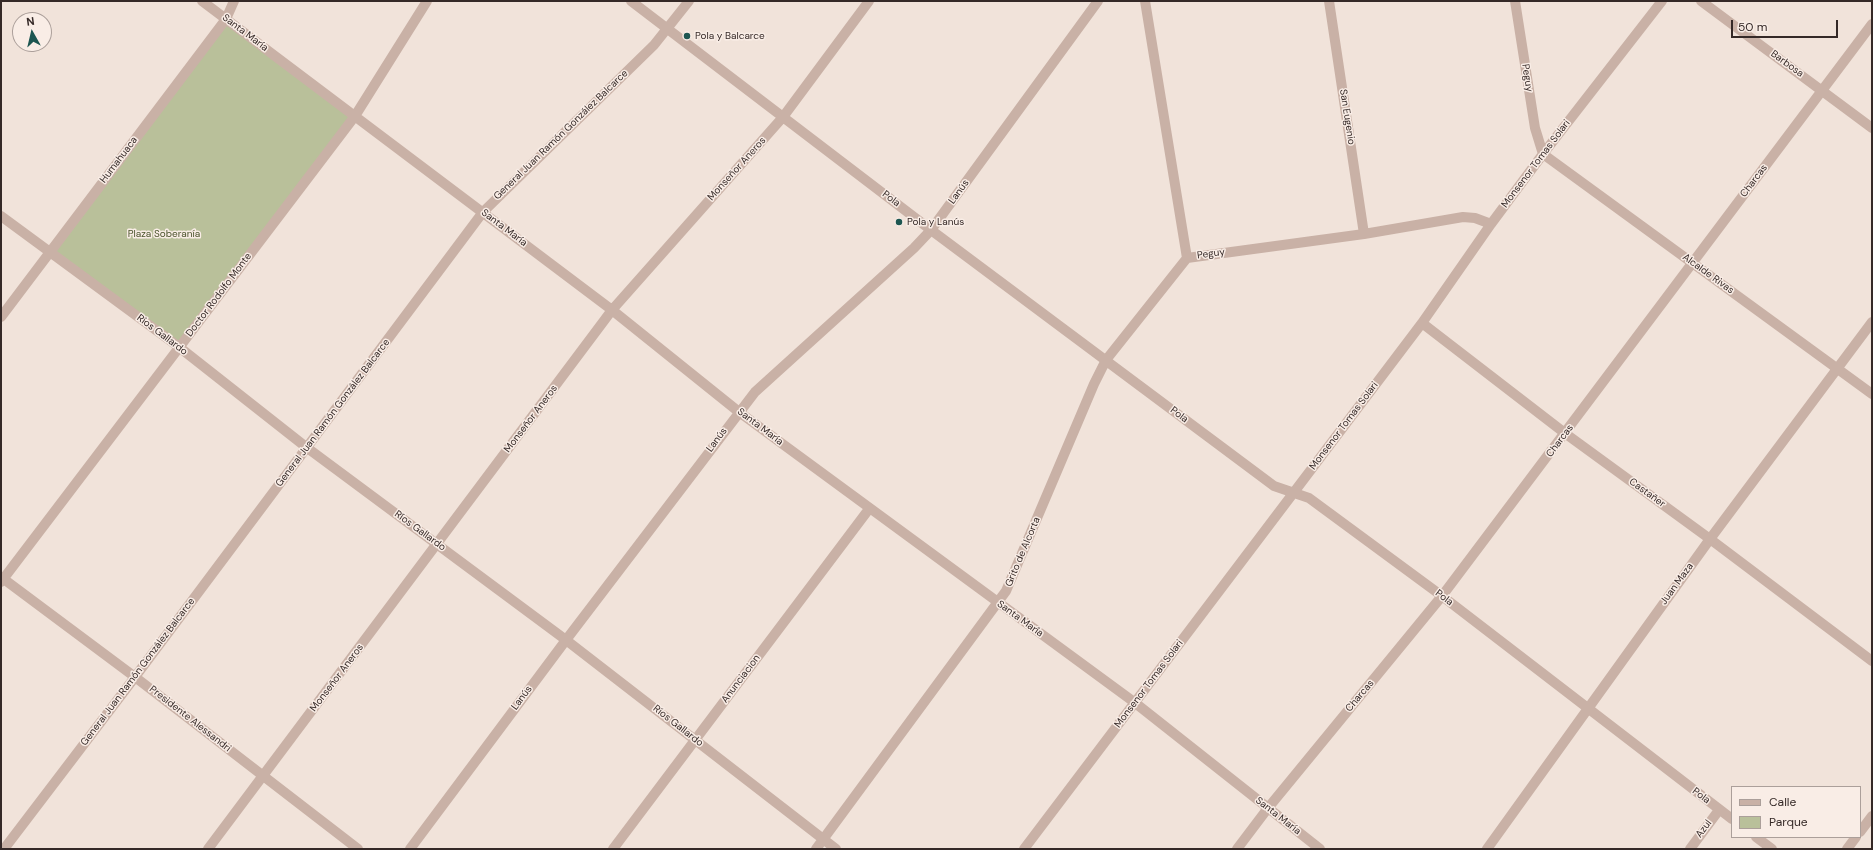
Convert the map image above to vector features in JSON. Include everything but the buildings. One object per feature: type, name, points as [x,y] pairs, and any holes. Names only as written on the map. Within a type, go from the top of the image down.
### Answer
[{"type":"street","name":"Santa María","points":[[202,1],[612,310],[739,412],[1134,702],[1320,849]]},
{"type":"street","name":"Humahuaca","points":[[1,317],[226,19],[234,1]]},
{"type":"street","name":"Doctor Rodolfo Monte","points":[[2,579],[355,116],[428,1]]},
{"type":"street","name":"Pola","points":[[631,1],[667,30],[931,230],[1274,486],[1309,498],[1442,596],[1731,818]]},
{"type":"street","name":"General Juan Ramón González Balcarce","points":[[4,849],[135,677],[483,212],[667,30],[689,1]]},
{"type":"street","name":"Monseñor Aneros","points":[[208,849],[612,310],[783,117],[869,1]]},
{"type":"street","name":"Lanús","points":[[410,849],[566,640],[755,392],[914,248],[931,230],[1098,1]]},
{"type":"street","name":"Peguy","points":[[1145,1],[1187,258],[1364,234],[1463,217],[1475,218],[1491,224]]},
{"type":"street","name":"San Eugenio","points":[[1329,1],[1364,234]]},
{"type":"street","name":"Peguy","points":[[1515,1],[1536,128],[1543,154]]},
{"type":"street","name":"Monsenor Tomas Solari","points":[[1024,849],[1422,323],[1491,224],[1543,154],[1662,1]]},
{"type":"street","name":"Barbosa","points":[[1701,1],[1872,128]]},
{"type":"street","name":"Charcas","points":[[1237,849],[1268,808],[1442,596],[1566,434],[1872,24]]},
{"type":"street","name":"Alcalde Rivas","points":[[1543,154],[1872,394]]},
{"type":"street","name":"Ríos Gallardo","points":[[1,216],[179,347],[306,447],[566,640],[696,739],[836,849]]},
{"type":"street","name":"Grito de Alcorta","points":[[816,849],[1006,591],[1094,384],[1106,360],[1187,258]]},
{"type":"street","name":"Juan Maza","points":[[1487,849],[1710,539],[1872,322]]},
{"type":"street","name":"Castañer","points":[[1422,323],[1566,434],[1710,539],[1872,661]]},
{"type":"street","name":"Anunciacion","points":[[613,849],[869,508]]},
{"type":"street","name":"Presidente Alessandri","points":[[2,579],[135,677],[358,849]]},
{"type":"street","name":"Azul","points":[[1690,849],[1719,810]]},
{"type":"street","points":[[1861,831],[1872,816]]},
{"type":"street","points":[[1757,838],[1772,849]]},
{"type":"street","points":[[1847,849],[1855,838]]},
{"type":"green space","name":"Plaza Soberanía","points":[[226,19],[355,116],[179,347],[49,252]]},
{"type":"place","name":"Pola y Balcarce","points":[[687,36]]},
{"type":"place","name":"Pola y Lanús","points":[[899,222]]}]
